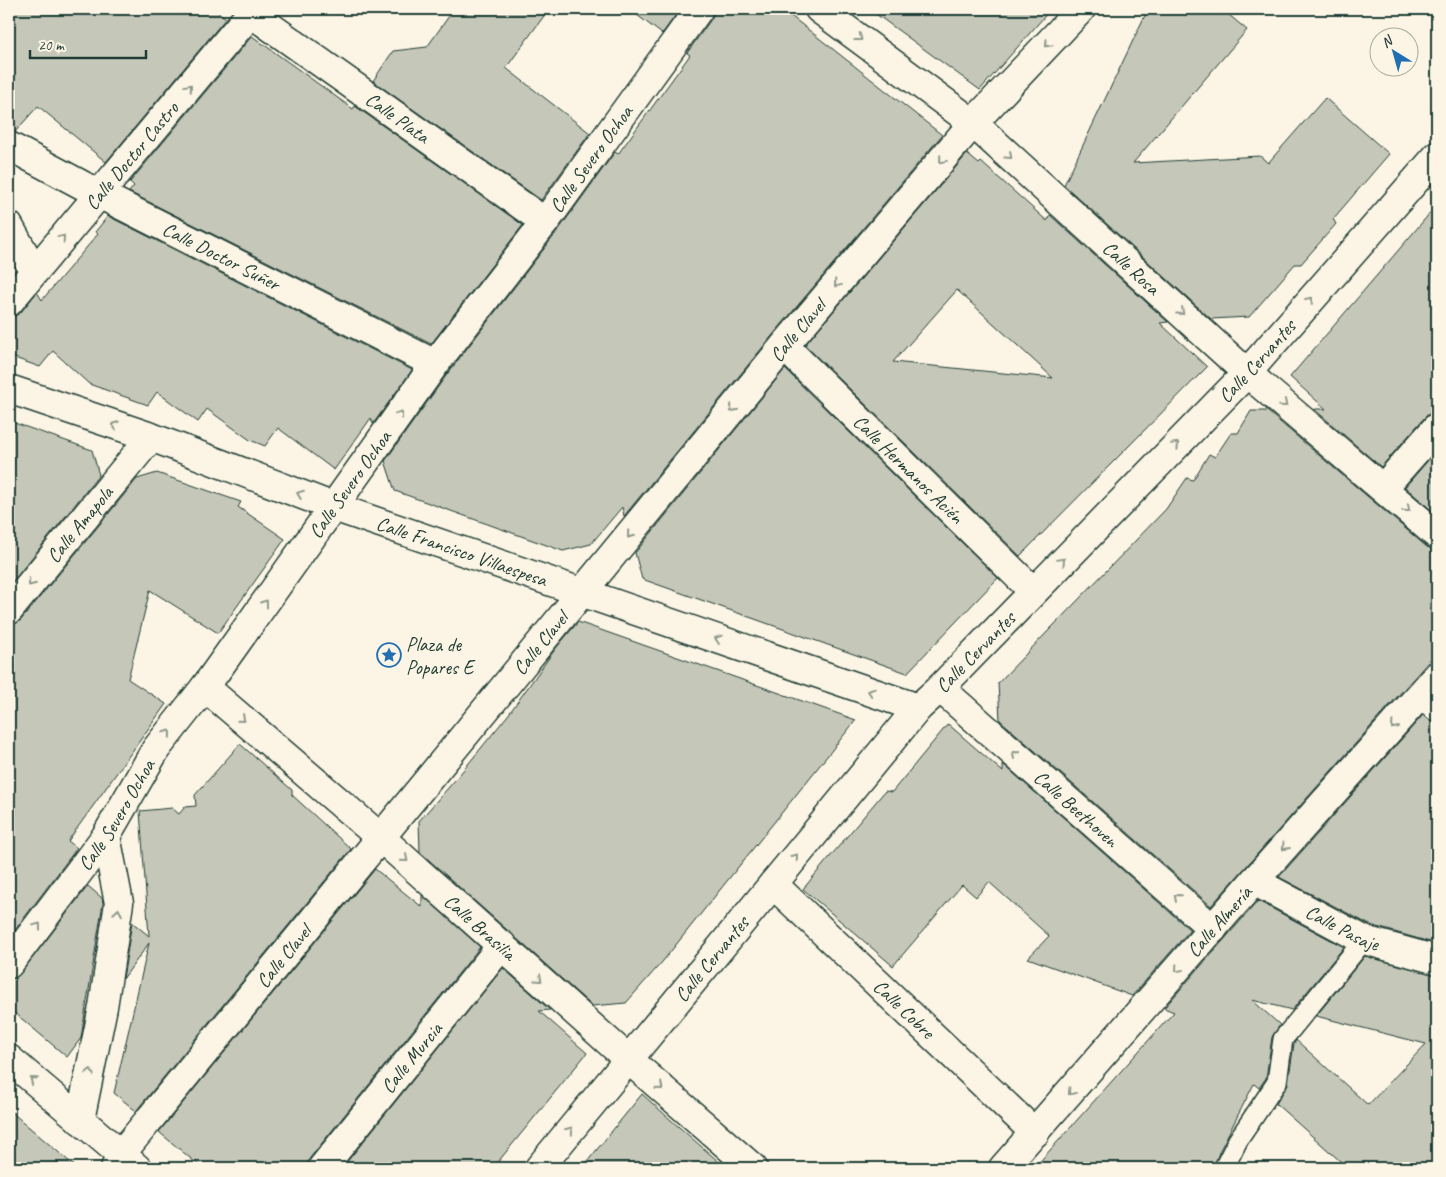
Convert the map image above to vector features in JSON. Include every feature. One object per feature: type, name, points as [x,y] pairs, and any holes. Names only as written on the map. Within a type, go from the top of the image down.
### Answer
[{"type":"street","name":"Calle Severo Ochoa","points":[[9,964],[106,836],[156,749],[205,687],[435,364],[545,222],[699,9]]},
{"type":"street","name":"Calle Rosa","points":[[819,9],[973,123],[1246,372],[1437,535]]},
{"type":"street","name":"Calle Clavel","points":[[124,1164],[381,838],[784,346],[973,123],[1081,9]]},
{"type":"street","name":"Calle Plata","points":[[253,11],[545,222]]},
{"type":"street","name":"Calle Doctor Castro","points":[[9,302],[253,11]]},
{"type":"street","name":"Calle Doctor Suñer","points":[[9,146],[99,194],[435,364]]},
{"type":"street","name":"Calle Cervantes","points":[[539,1168],[918,708],[940,688],[1246,372],[1437,156]]},
{"type":"street","points":[[9,226],[34,271]]},
{"type":"street","name":"Calle Hermanos Acién","points":[[784,346],[1033,591]]},
{"type":"street","name":"Calle Francisco Villaespesa","points":[[9,389],[151,437],[334,507],[918,708]]},
{"type":"street","points":[[1383,488],[1437,427]]},
{"type":"street","name":"Calle Amapola","points":[[9,610],[151,437]]},
{"type":"street","name":"Calle Brasilia","points":[[205,687],[381,838],[753,1168]]},
{"type":"street","name":"Calle Beethoven","points":[[940,688],[1213,929]]},
{"type":"street","name":"Calle Almería","points":[[1003,1168],[1035,1134],[1254,881],[1432,692]]},
{"type":"street","points":[[80,1120],[103,1008],[119,903],[106,836]]},
{"type":"street","name":"Calle Pasaje","points":[[1254,881],[1364,940],[1437,960]]},
{"type":"street","name":"Calle Cobre","points":[[773,884],[1035,1134]]},
{"type":"street","name":"Calle Murcia","points":[[322,1168],[502,945]]},
{"type":"street","points":[[9,1059],[80,1120],[124,1164]]},
{"type":"lane","points":[[1224,1168],[1238,1140],[1277,1082],[1283,1039],[1364,940]]},
{"type":"building","points":[[9,9],[214,9],[226,18],[106,162],[38,106],[15,132],[9,130]]},
{"type":"building","points":[[454,9],[549,9],[506,68],[590,133],[541,200],[373,81],[393,51],[427,47]]},
{"type":"building","points":[[629,9],[680,9],[662,34]]},
{"type":"building","points":[[714,9],[782,9],[942,135],[772,336],[624,516],[622,507],[591,544],[563,551],[395,491],[385,461],[448,373],[557,232],[615,152],[618,154],[690,55],[687,53],[712,18]]},
{"type":"building","points":[[869,9],[1051,9],[980,90]]},
{"type":"building","points":[[1148,9],[1222,9],[1247,30],[1133,163],[1260,156],[1268,163],[1325,98],[1389,154],[1333,219],[1336,224],[1301,264],[1295,264],[1249,317],[1211,319],[1064,185]]},
{"type":"building","points":[[252,36],[353,109],[355,106],[523,225],[431,344],[129,192],[134,186],[130,182]]},
{"type":"building","points":[[967,154],[979,164],[981,162],[1047,221],[1050,215],[1168,322],[1160,323],[1207,367],[1020,556],[805,345]],"holes":[[[957,290],[1053,378],[893,362]]]},
{"type":"building","points":[[1437,205],[1437,412],[1432,412],[1425,417],[1381,467],[1314,409],[1326,409],[1290,377]]},
{"type":"building","points":[[108,216],[412,370],[373,424],[371,418],[334,470],[278,428],[265,446],[250,440],[207,409],[198,422],[157,392],[148,405],[89,384],[53,351],[40,367],[9,356],[9,317],[21,312],[37,292],[42,300],[98,234],[95,232]]},
{"type":"building","points":[[785,369],[998,578],[907,673],[642,579],[635,553]]},
{"type":"building","points":[[1251,411],[1267,411],[1427,547],[1437,550],[1437,652],[1211,906],[1000,720],[998,683],[1166,509],[1187,478],[1193,480],[1209,454],[1215,457],[1231,433],[1238,433]]},
{"type":"building","points":[[9,421],[92,450],[99,475],[9,586]]},
{"type":"building","points":[[1437,450],[1437,515],[1405,487]]},
{"type":"building","points":[[157,473],[241,502],[238,507],[285,539],[218,633],[150,590],[128,679],[166,704],[68,841],[77,848],[9,938],[9,625],[21,620],[137,479]]},
{"type":"building","points":[[578,622],[856,720],[663,961],[626,1003],[592,1006],[420,852],[419,821],[508,715],[556,648]]},
{"type":"building","points":[[1423,715],[1433,722],[1437,722],[1437,944],[1370,925],[1279,877]]},
{"type":"building","points":[[948,724],[1003,772],[1003,764],[1190,930],[1132,996],[1028,958],[1049,936],[989,882],[976,897],[962,885],[893,966],[803,889],[885,791],[892,792]]},
{"type":"building","points":[[240,744],[292,790],[292,795],[351,849],[136,1111],[114,1093],[149,943],[123,979],[132,922],[149,936],[140,811],[172,808],[179,814],[185,807],[196,806],[195,795]]},
{"type":"building","points":[[375,869],[422,907],[422,895],[480,947],[310,1158],[307,1168],[202,1168],[159,1132]]},
{"type":"building","points":[[88,886],[102,898],[103,903],[81,1038],[67,1057],[9,1008],[9,979],[15,978],[21,973]]},
{"type":"building","points":[[1258,901],[1344,947],[1292,1010],[1252,1000],[1280,1025],[1272,1037],[1266,1078],[1259,1088],[1254,1084],[1220,1150],[1213,1168],[1034,1168],[1174,1012],[1164,1008]]},
{"type":"building","points":[[1365,956],[1437,975],[1437,1168],[1348,1168],[1276,1104],[1288,1084],[1296,1040],[1368,1105],[1426,1044],[1316,1016]]},
{"type":"building","points":[[503,968],[550,1010],[539,1011],[587,1053],[493,1168],[342,1168]]},
{"type":"building","points":[[642,1094],[671,1120],[726,1168],[582,1168]]},
{"type":"building","points":[[9,1110],[77,1168],[9,1168]]},
{"type":"place","name":"Plaza de Popares E","points":[[389,655]]}]
